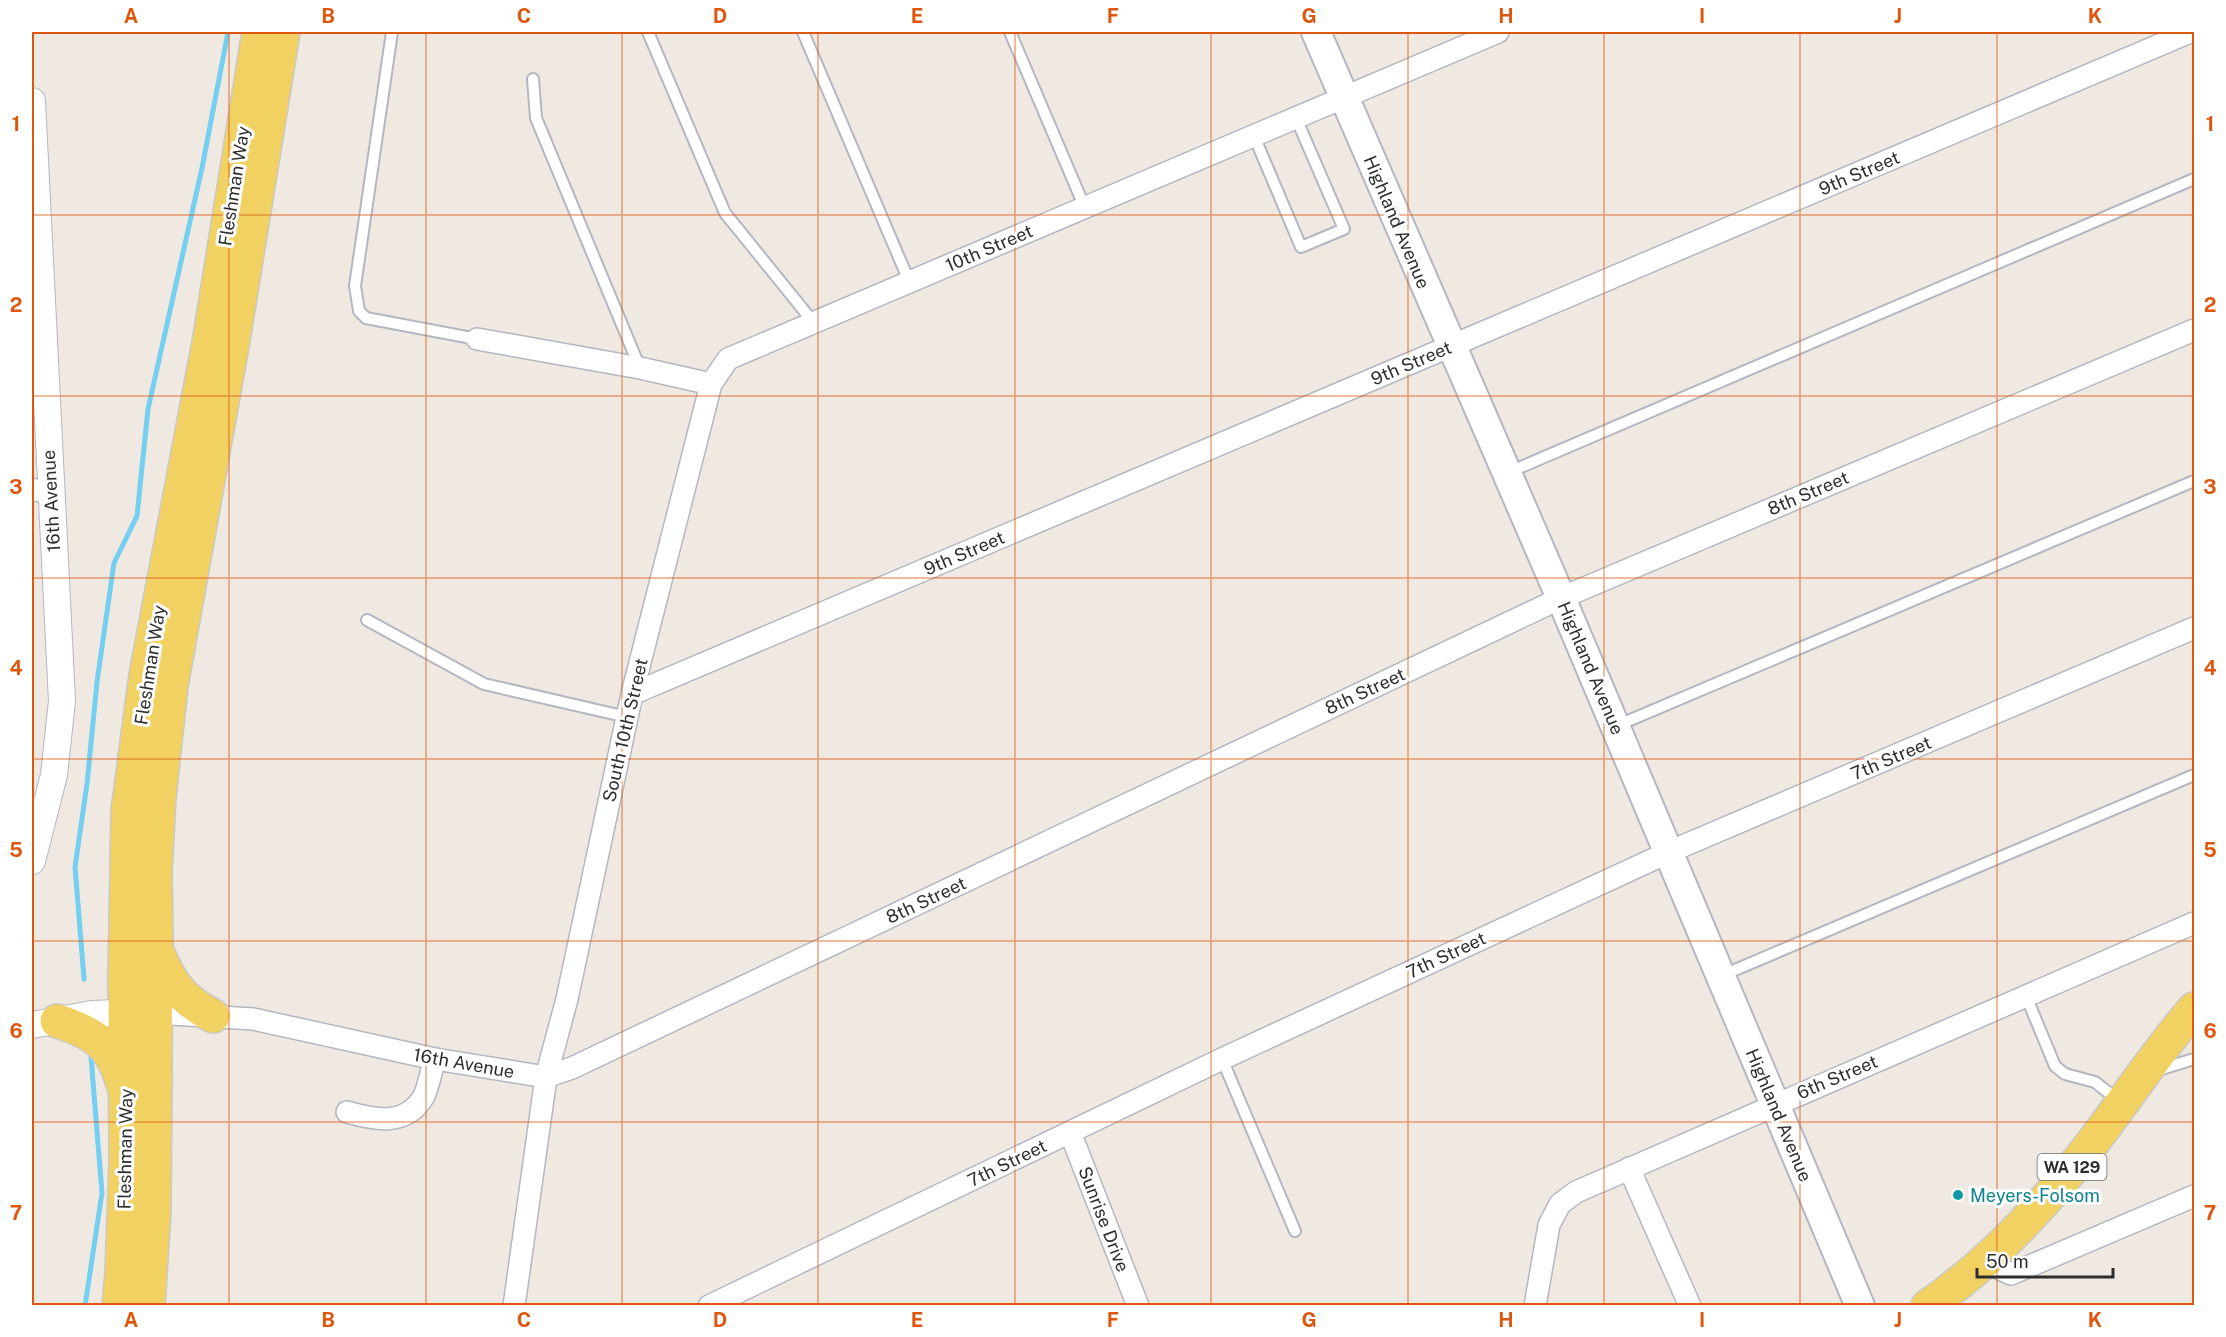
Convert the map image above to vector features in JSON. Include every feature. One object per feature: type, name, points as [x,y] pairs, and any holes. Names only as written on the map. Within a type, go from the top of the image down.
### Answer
[{"type":"main road","name":"Fleshman Way","points":[[148,1305],[154,1210],[128,811],[145,686],[210,337],[259,32]]},
{"type":"main road","name":"Fleshman Way","points":[[119,1305],[122,1273],[126,1094],[140,1012],[156,948],[154,871],[159,796],[171,686],[232,346],[283,32]]},
{"type":"main road","name":"Highland Avenue","points":[[1316,32],[1616,726],[1860,1305]]},
{"type":"main road","points":[[156,948],[176,988],[193,1004],[213,1016]]},
{"type":"main road","name":"WA 129","points":[[1928,1305],[1983,1260],[2024,1221],[2082,1156],[2194,1009]]},
{"type":"main road","points":[[44,1023],[82,1029],[106,1047],[114,1058],[126,1094]]},
{"type":"street","name":"10th Street","points":[[711,384],[728,359],[1498,32]]},
{"type":"street","name":"9th Street","points":[[632,694],[2190,32]]},
{"type":"street","name":"16th Avenue","points":[[32,101],[41,492],[62,701],[54,775],[32,861]]},
{"type":"street","name":"8th Street","points":[[546,1077],[572,1068],[1561,598],[2194,330]]},
{"type":"street","points":[[477,339],[640,368],[711,384]]},
{"type":"street","name":"South 10th Street","points":[[546,1077],[567,999],[632,694],[711,384]]},
{"type":"street","name":"7th Street","points":[[717,1304],[1221,1059],[1669,852],[2194,628]]},
{"type":"street","name":"6th Street","points":[[1534,1305],[1549,1225],[1560,1204],[1576,1192],[1774,1104],[2190,928]]},
{"type":"street","name":"16th Avenue","points":[[140,1012],[252,1019],[435,1059],[546,1077]]},
{"type":"street","points":[[44,1023],[93,1014],[140,1012]]},
{"type":"street","points":[[347,1112],[374,1120],[399,1117],[416,1107],[425,1094],[435,1059]]},
{"type":"street","points":[[514,1305],[546,1077]]},
{"type":"street","name":"Sunrise Drive","points":[[1070,1132],[1138,1305]]},
{"type":"street","points":[[1629,1168],[1690,1305]]},
{"type":"street","points":[[1983,1260],[2011,1274],[2194,1196]]},
{"type":"lane","points":[[393,32],[355,286],[359,311],[366,318],[477,339]]},
{"type":"lane","points":[[648,32],[725,213],[814,323]]},
{"type":"lane","points":[[803,32],[909,281]]},
{"type":"lane","points":[[1010,32],[1084,208]]},
{"type":"lane","points":[[533,79],[536,118],[640,368]]},
{"type":"lane","points":[[1254,136],[1301,247],[1344,229],[1296,118]]},
{"type":"lane","points":[[1507,473],[2194,179]]},
{"type":"lane","points":[[1616,726],[2194,481]]},
{"type":"lane","points":[[367,620],[484,684],[627,717]]},
{"type":"lane","points":[[1720,977],[2194,775]]},
{"type":"lane","points":[[2026,996],[2055,1066],[2065,1074],[2095,1082],[2121,1103]]},
{"type":"lane","points":[[1221,1059],[1294,1231]]},
{"type":"lane","points":[[2144,1074],[2194,1059]]},
{"type":"waterway","points":[[84,979],[75,867],[114,563],[137,516],[148,409],[202,168],[228,32]]},
{"type":"waterway","points":[[85,1306],[102,1193],[91,1057]]},
{"type":"place","name":"Meyers-Folsom","points":[[1958,1195]]}]
